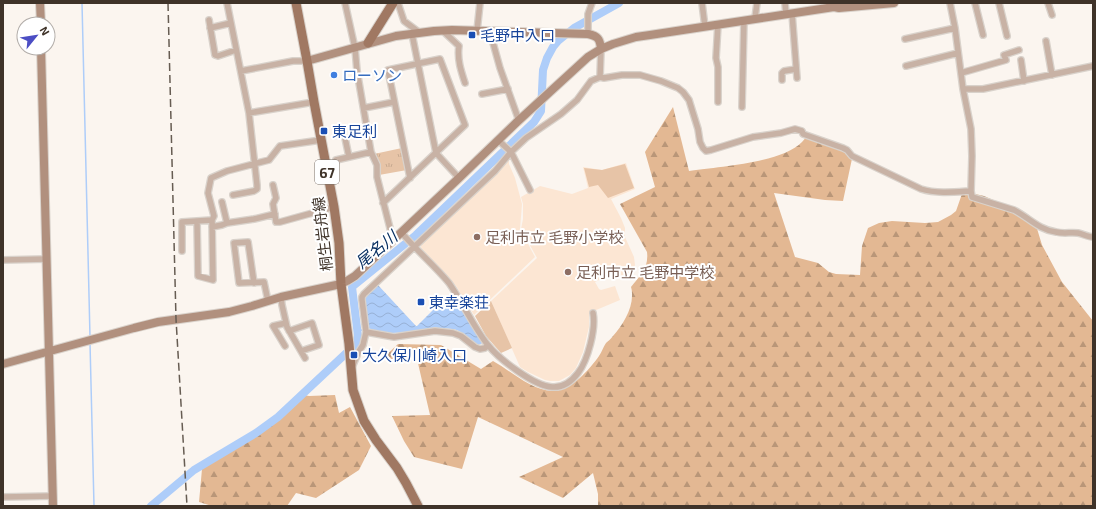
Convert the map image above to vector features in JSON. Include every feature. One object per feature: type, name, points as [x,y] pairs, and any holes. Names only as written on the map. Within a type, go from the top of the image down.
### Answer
[{"type":"main road","name":"桐生岩舟線","points":[[296,3],[334,207],[351,369]]},
{"type":"main road","points":[[368,43],[393,3]]},
{"type":"main road","name":"67","points":[[351,369],[353,390],[364,421],[400,473],[418,506]]},
{"type":"street","points":[[40,3],[41,16]]},
{"type":"street","points":[[227,3],[249,113],[257,185],[257,189],[254,191],[233,195]]},
{"type":"street","points":[[345,3],[371,152],[377,165],[377,177],[393,240]]},
{"type":"street","points":[[398,3],[404,21],[416,34],[418,63],[436,153],[459,178]]},
{"type":"street","points":[[477,31],[480,3]]},
{"type":"street","points":[[588,34],[588,14],[592,3]]},
{"type":"street","points":[[702,3],[705,27]]},
{"type":"street","points":[[755,18],[757,3]]},
{"type":"street","points":[[785,3],[789,13],[797,78]]},
{"type":"street","points":[[3,364],[158,322],[229,312],[281,297],[341,284],[355,276],[393,240],[403,235],[459,178],[500,142],[517,122],[588,57],[601,49],[618,42],[636,37],[834,5],[839,8],[869,4],[894,3]]},
{"type":"street","points":[[950,3],[955,28],[963,89],[971,129],[972,198],[1019,212],[1036,225],[1046,229],[1056,232],[1082,234],[1093,237]]},
{"type":"street","points":[[975,3],[983,35]]},
{"type":"street","points":[[999,3],[1007,36]]},
{"type":"street","points":[[1048,3],[1052,15]]},
{"type":"street","points":[[208,20],[215,54],[218,56],[236,50]]},
{"type":"street","points":[[742,107],[744,20]]},
{"type":"street","points":[[210,28],[231,23]]},
{"type":"street","points":[[718,24],[716,58],[718,67],[718,102]]},
{"type":"street","points":[[905,38],[955,28]]},
{"type":"street","points":[[241,71],[307,61],[396,36],[444,31],[477,31],[588,34],[594,36],[598,38],[601,43],[600,77]]},
{"type":"street","points":[[444,31],[459,46],[458,54],[460,68],[465,83]]},
{"type":"street","points":[[490,32],[500,68],[518,118],[517,122]]},
{"type":"street","points":[[1046,42],[1052,75]]},
{"type":"street","points":[[961,73],[1006,60],[1004,54],[1019,50]]},
{"type":"street","points":[[906,66],[958,53]]},
{"type":"street","points":[[41,56],[53,506]]},
{"type":"street","points":[[383,203],[410,178],[465,126],[440,59],[388,70],[410,178]]},
{"type":"street","points":[[1021,60],[1024,81]]},
{"type":"street","points":[[963,89],[983,89],[1093,66]]},
{"type":"street","points":[[782,80],[782,73],[784,70],[796,69]]},
{"type":"street","points":[[351,369],[363,345],[366,332],[362,297],[364,294],[413,245],[495,171],[510,152],[526,138],[561,114],[577,100],[591,81],[600,77],[640,75],[678,88],[689,100],[698,129],[700,144],[706,151],[753,137],[781,133],[795,129],[802,131],[803,134],[843,148],[852,156],[922,189],[945,192],[971,191]]},
{"type":"street","points":[[482,94],[508,89]]},
{"type":"street","points":[[249,113],[314,102]]},
{"type":"street","points":[[364,108],[394,102]]},
{"type":"street","points":[[345,138],[350,157]]},
{"type":"street","points":[[197,221],[198,276],[213,280],[212,220],[214,216],[208,193],[211,178],[227,171],[269,160],[280,146],[321,140]]},
{"type":"street","points":[[500,142],[510,152],[530,190]]},
{"type":"street","points":[[336,160],[371,152]]},
{"type":"street","points":[[273,184],[276,198],[273,204],[276,222],[334,207]]},
{"type":"street","points":[[222,202],[227,223]]},
{"type":"street","points":[[212,227],[274,214]]},
{"type":"street","points":[[182,251],[182,222],[212,220]]},
{"type":"street","points":[[403,235],[445,279],[488,345],[498,356],[528,378],[546,386],[558,387],[566,384],[578,373],[584,362],[594,325],[593,313]]},
{"type":"street","points":[[254,283],[248,242],[234,243],[239,284],[254,283],[264,282],[268,301]]},
{"type":"street","points":[[3,260],[47,259]]},
{"type":"street","points":[[281,297],[289,331],[305,358]]},
{"type":"street","points":[[285,346],[273,326],[286,323]]},
{"type":"street","points":[[289,331],[312,323],[319,345],[301,351]]},
{"type":"street","points":[[366,332],[394,338],[435,331],[453,333],[461,336],[474,347],[480,349],[485,348],[488,345]]},
{"type":"street","points":[[3,497],[53,496]]},
{"type":"shaded area","name":"足利市立 毛野小学校","points":[[509,159],[509,164],[515,178],[522,204],[520,229],[535,257],[474,315],[456,286],[421,248],[421,245]]},
{"type":"shaded area","name":"足利市立 毛野中学校","points":[[626,163],[635,189],[611,199],[625,228],[625,237],[634,257],[635,265],[632,273],[622,279],[617,270],[595,282],[601,290],[615,286],[620,300],[589,313],[589,327],[583,352],[576,368],[570,375],[559,381],[545,380],[520,367],[491,301],[537,258],[521,229],[523,204],[521,197],[540,186],[572,194],[588,188],[583,167],[602,170]]},
{"type":"green space","points":[[673,107],[689,171],[732,166],[780,155],[793,149],[808,135],[853,154],[843,201],[774,193],[795,257],[818,263],[829,272],[836,274],[860,275],[862,246],[868,228],[879,223],[892,221],[925,223],[938,222],[956,211],[963,191],[984,196],[1005,205],[1035,222],[1042,245],[1062,282],[1093,321],[1093,506],[598,506],[598,494],[593,473],[563,498],[519,477],[563,457],[478,417],[462,469],[414,457],[404,441],[392,416],[430,415],[417,359],[382,359],[398,344],[441,345],[481,369],[493,361],[529,384],[544,390],[552,391],[566,388],[572,384],[590,368],[599,356],[606,343],[626,318],[632,301],[631,287],[638,279],[647,263],[647,252],[620,204],[655,187],[645,152]]},
{"type":"green space","points":[[402,148],[407,170],[379,175],[374,154]]},
{"type":"green space","points":[[625,164],[634,188],[608,198],[598,185],[589,187],[584,168],[602,170]]},
{"type":"green space","points":[[491,301],[512,348],[501,353],[486,336],[475,316]]},
{"type":"green space","points":[[304,395],[335,395],[339,413],[350,407],[371,446],[359,470],[316,498],[296,493],[287,506],[212,506],[199,502],[202,469],[266,428]]},
{"type":"water","points":[[378,285],[416,326],[446,297],[448,299],[452,295],[482,343],[478,345],[463,333],[452,329],[437,328],[392,333],[367,328],[365,298]]},
{"type":"waterway","points":[[82,3],[90,337]]},
{"type":"waterway","name":"尾名川","points":[[151,506],[194,470],[256,433],[278,417],[356,344],[358,336],[352,287],[416,235],[534,122],[541,111],[543,70],[553,47],[574,28],[619,3]]},
{"type":"waterway","name":"尾名川","points":[[357,331],[362,330]]},
{"type":"waterway","points":[[90,343],[94,506]]},
{"type":"railway","points":[[168,3],[176,319],[187,506]]},
{"type":"place","name":"毛野中入口","points":[[472,35]]},
{"type":"place","name":"ローソン","points":[[334,75]]},
{"type":"place","name":"東足利","points":[[324,131]]},
{"type":"place","name":"足利市立 毛野小学校","points":[[477,237]]},
{"type":"place","name":"足利市立 毛野中学校","points":[[568,272]]},
{"type":"place","name":"東幸楽荘","points":[[421,302]]},
{"type":"place","name":"大久保川崎入口","points":[[354,355]]}]
